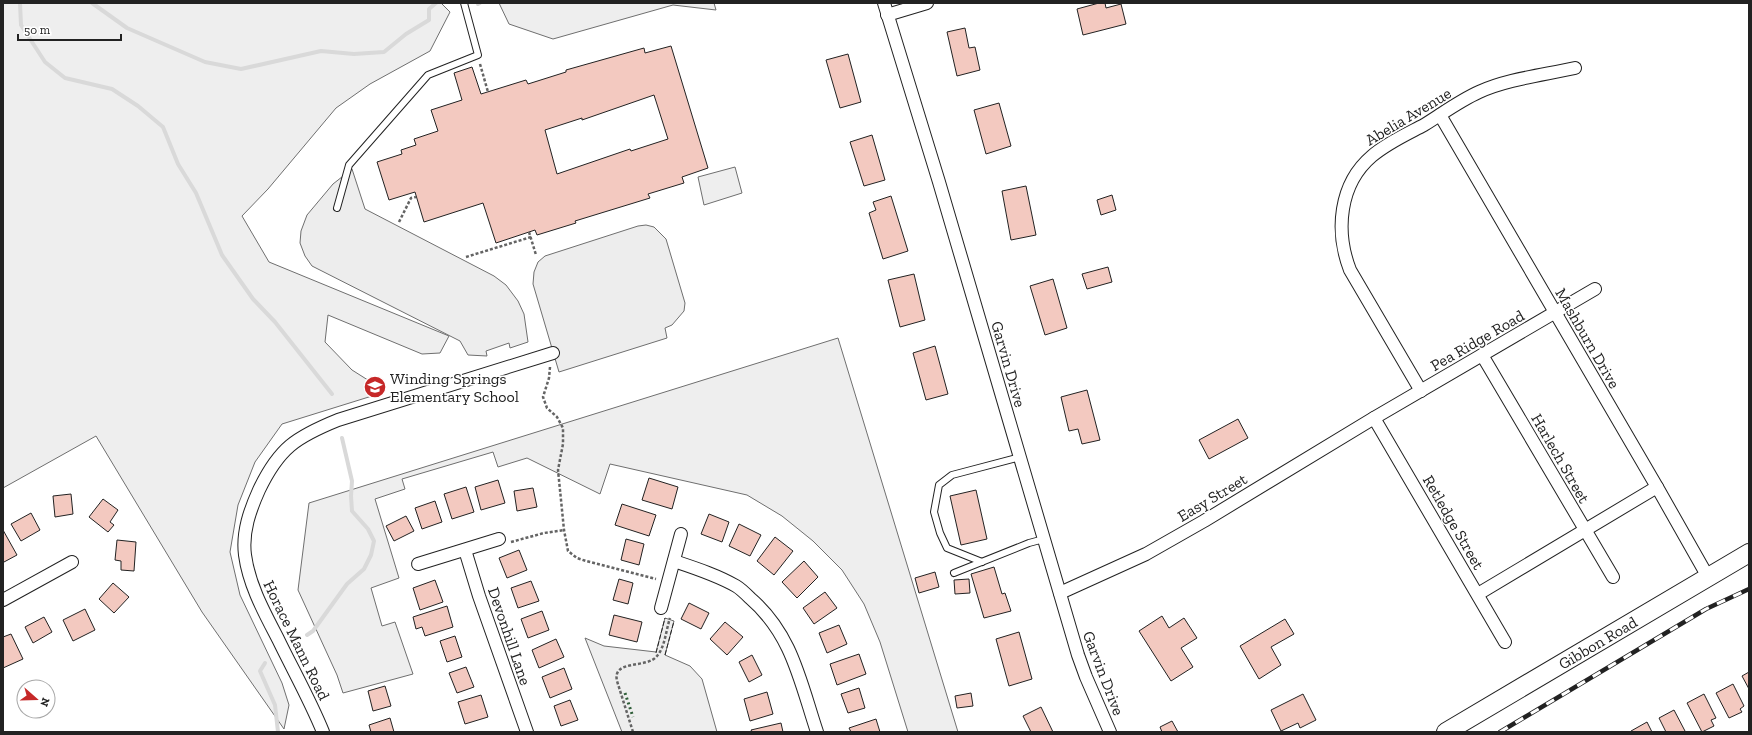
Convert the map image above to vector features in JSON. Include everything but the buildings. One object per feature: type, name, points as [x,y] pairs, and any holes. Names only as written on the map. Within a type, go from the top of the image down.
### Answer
[{"type":"main road","name":"Gibbon Road","points":[[1446,732],[1749,553]]},
{"type":"street","points":[[885,9],[927,3]]},
{"type":"street","name":"Garvin Drive","points":[[885,9],[939,182],[1086,677],[1110,732]]},
{"type":"street","name":"Abelia Avenue","points":[[1421,391],[1350,270],[1343,247],[1341,224],[1342,212],[1348,189],[1353,178],[1365,162],[1380,150],[1440,116],[1468,98],[1490,88],[1575,68]]},
{"type":"street","name":"Mashburn Drive","points":[[1440,116],[1658,487],[1708,577]]},
{"type":"street","name":"Pea Ridge Road","points":[[1374,418],[1595,289]]},
{"type":"street","name":"Horace Mann Road","points":[[322,732],[304,690],[260,605],[250,581],[245,554],[246,529],[253,503],[264,479],[282,453],[294,441],[312,430],[338,420],[553,353]]},
{"type":"street","name":"Harlech Street","points":[[1482,355],[1613,576]]},
{"type":"street","name":"Easy Street","points":[[1060,593],[1146,554],[1204,521],[1374,418]]},
{"type":"street","name":"Retledge Street","points":[[1374,418],[1506,642]]},
{"type":"street","points":[[1478,594],[1658,487]]},
{"type":"street","points":[[661,608],[681,534]]},
{"type":"street","points":[[418,564],[465,550],[504,541]]},
{"type":"street","name":"Devonhill Lane","points":[[465,550],[479,596],[527,732]]},
{"type":"street","points":[[674,561],[723,579],[738,587],[760,606],[774,623],[794,660],[817,732]]},
{"type":"street","points":[[3,600],[72,562]]},
{"type":"lane","points":[[337,208],[348,165],[428,75],[478,55],[464,3]]},
{"type":"lane","points":[[982,562],[947,548],[940,533],[934,512],[939,485],[952,476],[1020,457]]},
{"type":"lane","points":[[954,573],[1029,543],[1044,539]]},
{"type":"path","points":[[478,55],[488,92]]},
{"type":"path","points":[[399,222],[411,198],[416,197]]},
{"type":"path","points":[[529,232],[536,255]]},
{"type":"path","points":[[466,257],[531,237]]},
{"type":"path","points":[[549,364],[549,378],[543,397],[546,408],[558,417],[563,428],[563,444],[558,470],[564,530],[568,551],[577,558],[660,580]]},
{"type":"path","points":[[504,541],[564,530]]},
{"type":"path","points":[[633,732],[616,677],[618,670],[623,667],[646,663],[657,656],[661,649],[670,618]]},
{"type":"shaded area","points":[[3,3],[441,3],[450,12],[430,51],[370,84],[336,108],[268,189],[242,216],[269,262],[449,336],[440,353],[422,354],[328,315],[325,342],[352,370],[371,382],[372,396],[282,424],[255,462],[238,505],[230,552],[240,595],[282,683],[289,705],[284,729],[202,612],[96,436],[3,488]]},
{"type":"shaded area","points":[[499,3],[714,3],[716,10],[673,5],[553,39],[509,24]]},
{"type":"shaded area","points":[[735,167],[742,193],[704,205],[698,177]]},
{"type":"shaded area","points":[[352,169],[365,209],[494,276],[506,285],[518,301],[524,314],[528,342],[510,348],[509,343],[486,351],[487,356],[468,355],[460,341],[312,266],[305,256],[300,243],[301,231],[307,215],[333,184]]},
{"type":"shaded area","points":[[646,225],[654,227],[666,239],[685,303],[684,311],[672,325],[665,328],[667,338],[559,372],[533,284],[534,272],[538,262],[545,256],[638,226]]},
{"type":"shaded area","points":[[838,338],[958,732],[908,732],[880,642],[864,604],[842,570],[813,541],[782,516],[747,495],[610,464],[600,494],[527,458],[498,467],[493,452],[402,479],[405,489],[375,499],[399,578],[371,588],[382,626],[395,622],[413,674],[343,693],[337,675],[298,590],[309,503]]},
{"type":"shaded area","points":[[665,618],[674,621],[665,655],[690,666],[702,679],[717,732],[622,732],[585,638],[604,646],[656,652]]},
{"type":"waterway","points":[[20,3],[21,25],[45,62],[65,78],[112,89],[138,106],[163,127],[178,164],[196,193],[222,255],[253,299],[275,322],[332,394]]},
{"type":"waterway","points":[[92,3],[127,28],[205,62],[241,69],[321,51],[354,54],[384,52],[406,34],[429,20],[429,9],[436,3]]},
{"type":"waterway","points":[[307,635],[313,631],[347,584],[364,569],[371,555],[374,541],[368,529],[352,511],[352,481],[342,438]]},
{"type":"waterway","points":[[265,663],[260,671],[275,705],[278,732]]},
{"type":"railway","points":[[1500,732],[1706,609],[1749,589]]},
{"type":"hedge","points":[[625,693],[633,717]]},
{"type":"fence","points":[[656,653],[665,618]]},
{"type":"fence","points":[[665,655],[674,621]]},
{"type":"place","name":"Winding Springs Elementary School","points":[[375,387]]}]
